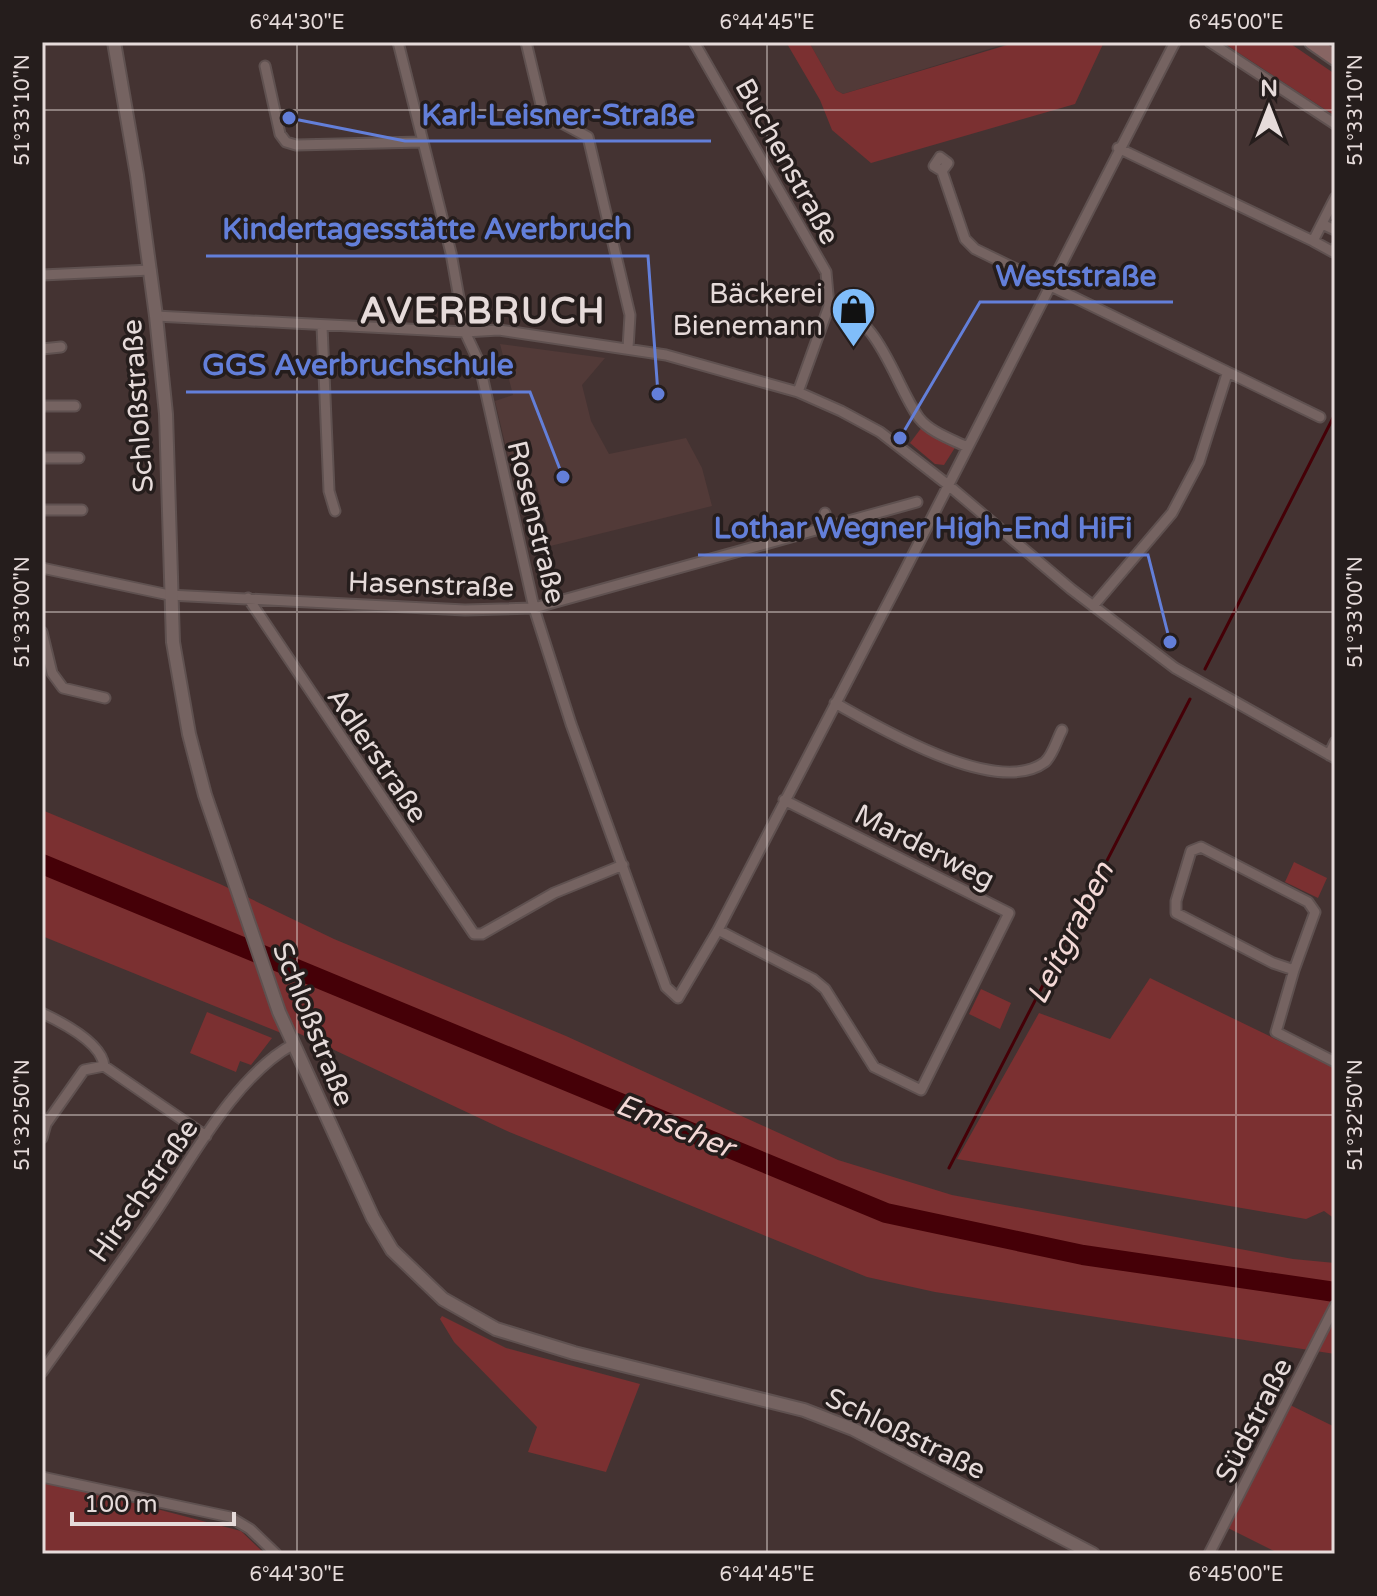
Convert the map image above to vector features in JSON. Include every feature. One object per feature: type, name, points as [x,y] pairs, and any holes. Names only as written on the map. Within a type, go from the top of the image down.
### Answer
[{"type":"main road","points":[[1312,42],[1335,58]]},
{"type":"street","name":"Schloßstraße","points":[[114,42],[156,316],[166,414],[169,595],[173,642],[189,734],[239,900],[292,1045],[373,1218],[392,1250],[418,1278],[469,1316],[534,1342],[804,1410],[853,1429],[1093,1554]]},
{"type":"street","name":"Rosenstraße","points":[[398,42],[451,253],[465,332],[479,362],[534,608],[571,724],[666,987],[678,998],[718,930]]},
{"type":"street","points":[[526,42],[543,113],[588,137],[630,315],[628,348]]},
{"type":"street","name":"Buchenstraße","points":[[694,42],[826,272],[829,306],[798,392]]},
{"type":"street","points":[[718,930],[1175,42]]},
{"type":"street","points":[[1210,42],[1335,124]]},
{"type":"street","points":[[265,66],[280,134],[286,142],[296,145],[422,142]]},
{"type":"street","points":[[1118,148],[1333,252],[1335,248]]},
{"type":"street","points":[[942,171],[965,239],[975,249],[1320,417]]},
{"type":"street","points":[[1313,241],[1335,198]]},
{"type":"street","points":[[1322,224],[1335,230]]},
{"type":"street","points":[[42,275],[151,270]]},
{"type":"street","points":[[829,306],[840,307],[869,330],[920,419],[967,447]]},
{"type":"street","points":[[156,316],[465,332],[499,330],[628,348],[724,369],[798,392],[880,432],[1093,606],[1175,668],[1332,757],[1335,742]]},
{"type":"street","points":[[322,326],[329,491],[335,511]]},
{"type":"street","points":[[42,349],[61,347]]},
{"type":"street","points":[[1093,606],[1172,513],[1199,462],[1227,374]]},
{"type":"street","points":[[42,406],[75,406]]},
{"type":"street","points":[[42,458],[79,458]]},
{"type":"street","name":"Hasenstraße","points":[[42,568],[169,595],[465,610],[534,608],[917,502]]},
{"type":"street","points":[[42,510],[82,510]]},
{"type":"street","points":[[825,513],[825,527]]},
{"type":"street","name":"Adlerstraße","points":[[248,598],[474,934],[482,934],[554,893],[623,865]]},
{"type":"street","points":[[42,632],[52,673],[63,688],[105,698]]},
{"type":"street","points":[[835,703],[888,733],[993,772],[1025,772],[1047,760],[1062,730]]},
{"type":"street","name":"Marderweg","points":[[718,930],[813,979],[825,989],[874,1067],[921,1090],[1009,913],[784,800]]},
{"type":"street","points":[[1294,970],[1273,963],[1176,913],[1176,901],[1191,851],[1201,847],[1308,902],[1315,912],[1276,1032],[1335,1062]]},
{"type":"street","points":[[42,1013],[95,1048],[103,1058],[104,1066]]},
{"type":"street","name":"Hirschstraße","points":[[42,1372],[206,1136],[276,1054],[292,1045]]},
{"type":"street","points":[[42,1138],[44,1123],[84,1070],[104,1066],[206,1136]]},
{"type":"street","name":"Südstraße","points":[[1209,1554],[1335,1306]]},
{"type":"street","points":[[42,1477],[230,1517],[250,1529],[276,1554]]},
{"type":"shaded area","points":[[786,42],[809,42],[836,90],[843,94],[1017,42],[1104,42],[1075,104],[871,163],[832,130],[820,100]]},
{"type":"shaded area","points":[[809,42],[1012,42],[843,94],[836,90]]},
{"type":"shaded area","points":[[1222,42],[1288,42],[1335,74],[1335,116]]},
{"type":"shaded area","points":[[500,344],[605,358],[582,385],[591,421],[609,454],[686,438],[702,468],[712,506],[530,551],[528,542],[549,535],[536,483],[515,486],[495,401],[513,395]]},
{"type":"shaded area","points":[[922,427],[956,446],[944,465],[935,464],[910,443]]},
{"type":"shaded area","points":[[42,810],[220,884],[334,939],[566,1036],[838,1160],[952,1195],[1293,1259],[1335,1263],[1335,1354],[935,1292],[867,1277],[507,1131],[298,1033],[286,1035],[42,936]]},
{"type":"shaded area","points":[[1294,862],[1327,878],[1318,898],[1285,882]]},
{"type":"shaded area","points":[[1150,978],[1335,1068],[1335,1219],[1324,1211],[1306,1219],[957,1159],[1039,1013],[1110,1039]]},
{"type":"shaded area","points":[[981,989],[1011,1003],[1000,1029],[969,1014]]},
{"type":"shaded area","points":[[207,1012],[272,1038],[251,1065],[240,1061],[236,1072],[190,1053]]},
{"type":"shaded area","points":[[442,1316],[506,1348],[640,1384],[606,1472],[528,1452],[537,1427],[454,1342],[440,1319]]},
{"type":"shaded area","points":[[1288,1404],[1335,1427],[1335,1554],[1280,1554],[1226,1527]]},
{"type":"shaded area","points":[[42,1479],[241,1531],[265,1554],[42,1554]]},
{"type":"waterway","name":"Leitgraben","points":[[1205,669],[1335,414]]},
{"type":"waterway","name":"Leitgraben","points":[[949,1168],[1190,699]]},
{"type":"waterway","name":"Emscher","points":[[42,864],[886,1213],[1083,1255],[1335,1292]]},
{"type":"place","name":"Karl-Leisner-Straße","points":[[289,118]]},
{"type":"place","name":"Bäckerei Bienemann","points":[[854,348]]},
{"type":"place","name":"Kindertagesstätte Averbruch","points":[[658,394]]},
{"type":"place","name":"Weststraße","points":[[900,438]]},
{"type":"place","name":"GGS Averbruchschule","points":[[563,477]]},
{"type":"place","name":"Lothar Wegner High-End HiFi","points":[[1170,642]]},
{"type":"district","name":"AVERBRUCH","points":[[483,310]]}]
